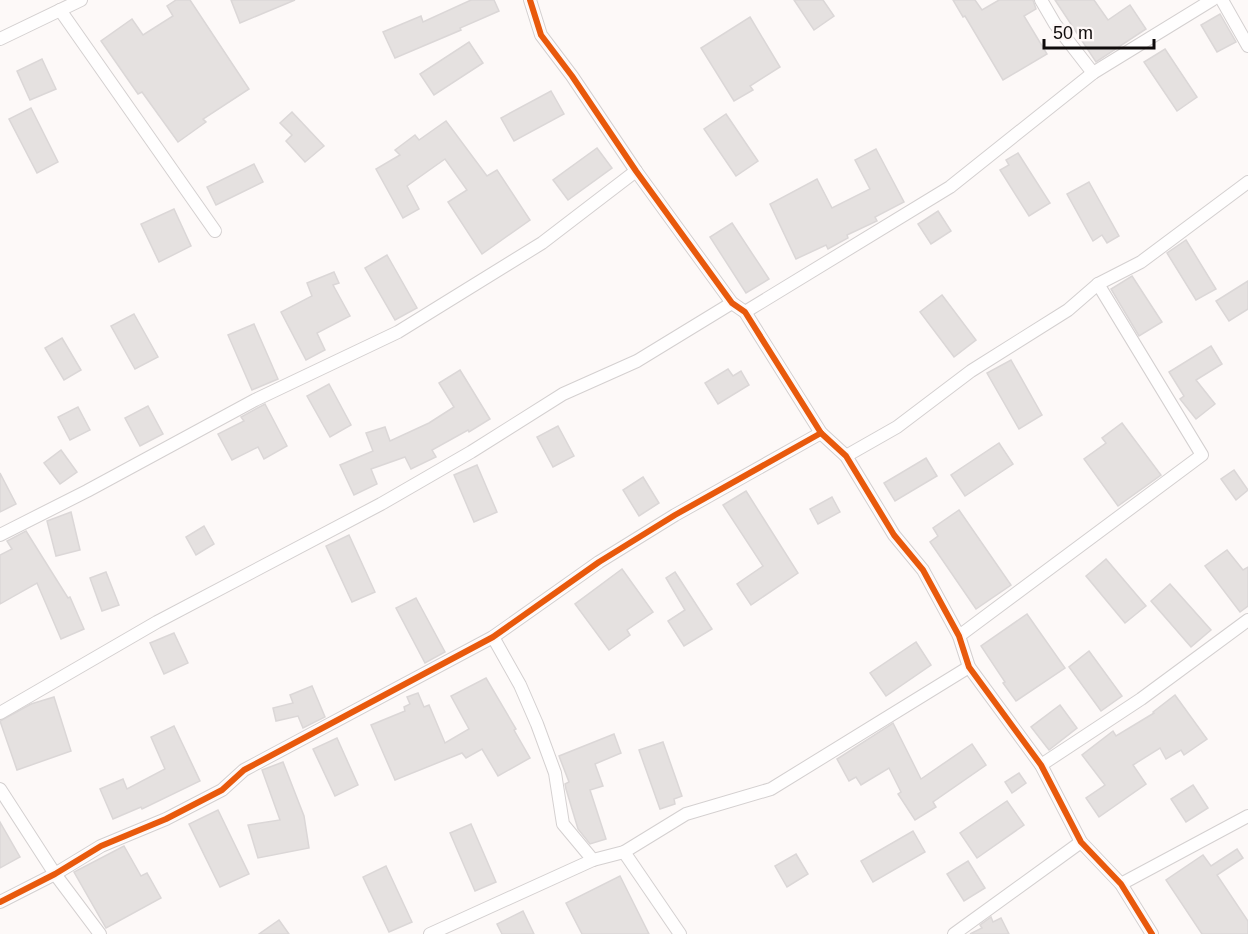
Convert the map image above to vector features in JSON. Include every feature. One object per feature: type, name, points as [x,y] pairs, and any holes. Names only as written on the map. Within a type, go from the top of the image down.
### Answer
[{"type":"street","points":[[0,39],[81,0]]},
{"type":"street","points":[[530,0],[541,35],[732,303],[745,312],[821,433],[846,456],[894,535],[923,570],[959,636],[969,667],[1041,765],[1082,843],[1121,884],[1152,934]]},
{"type":"street","points":[[1041,0],[1055,24],[1093,73]]},
{"type":"street","points":[[745,312],[950,188],[1093,73],[1212,0]]},
{"type":"street","points":[[1222,0],[1248,46]]},
{"type":"street","points":[[60,10],[215,231]]},
{"type":"street","points":[[0,535],[87,491],[255,400],[398,332],[542,243],[636,171]]},
{"type":"street","points":[[846,456],[897,427],[971,371],[1068,310],[1098,284],[1141,262],[1248,182]]},
{"type":"street","points":[[959,636],[1202,455],[1098,284]]},
{"type":"street","points":[[0,713],[157,622],[381,504],[471,452],[562,394],[637,361],[732,303]]},
{"type":"street","points":[[0,902],[55,874],[101,846],[166,819],[222,790],[244,770],[493,637],[599,562],[675,515],[821,433]]},
{"type":"street","points":[[1041,765],[1141,699],[1248,620]]},
{"type":"street","points":[[493,637],[520,686],[537,724],[555,773],[562,824],[593,860]]},
{"type":"street","points":[[430,934],[593,860],[624,852],[686,814],[771,789],[969,667]]},
{"type":"street","points":[[0,789],[55,874],[100,934]]},
{"type":"street","points":[[1121,884],[1248,816]]},
{"type":"street","points":[[961,932],[1082,843]]},
{"type":"street","points":[[624,852],[680,934]]},
{"type":"building","points":[[176,0],[190,0],[249,89],[203,119],[206,122],[178,142],[142,92],[138,94],[101,41],[132,19],[143,35],[173,16],[167,6]]},
{"type":"building","points":[[231,0],[295,0],[240,23]]},
{"type":"building","points":[[471,0],[494,0],[499,11],[395,58],[383,32],[421,16],[423,22]]},
{"type":"building","points":[[794,0],[823,0],[834,16],[814,30]]},
{"type":"building","points":[[953,0],[975,0],[982,10],[999,0],[1033,0],[1036,9],[1024,16],[1047,54],[1003,80]]},
{"type":"building","points":[[1055,0],[1094,0],[1108,20],[1130,5],[1146,29],[1096,62]]},
{"type":"building","points":[[1220,14],[1236,42],[1217,52],[1201,25]]},
{"type":"building","points":[[750,17],[780,67],[750,86],[753,90],[734,101],[701,48]]},
{"type":"building","points":[[469,42],[483,63],[434,95],[420,74]]},
{"type":"building","points":[[1165,49],[1197,97],[1177,111],[1144,62]]},
{"type":"building","points":[[42,59],[56,89],[30,100],[17,71]]},
{"type":"building","points":[[551,91],[564,114],[514,141],[501,118]]},
{"type":"building","points":[[31,108],[58,162],[37,173],[9,119]]},
{"type":"building","points":[[292,112],[324,146],[305,162],[286,141],[292,135],[280,123]]},
{"type":"building","points":[[726,114],[758,161],[736,176],[704,129]]},
{"type":"building","points":[[446,121],[487,176],[497,170],[530,220],[482,254],[448,202],[467,190],[445,159],[407,186],[419,209],[403,218],[376,169],[400,155],[395,150],[415,135],[419,140]]},
{"type":"building","points":[[597,148],[612,168],[568,200],[553,180]]},
{"type":"building","points":[[876,149],[904,202],[875,217],[877,221],[847,235],[848,238],[828,249],[826,245],[796,259],[770,204],[817,179],[832,208],[870,189],[855,160]]},
{"type":"building","points":[[1018,153],[1050,203],[1029,216],[1000,170],[1009,165],[1006,160]]},
{"type":"building","points":[[254,164],[263,182],[216,205],[207,187]]},
{"type":"building","points":[[1089,182],[1119,236],[1107,243],[1102,235],[1093,241],[1067,194]]},
{"type":"building","points":[[174,209],[191,246],[159,262],[141,224]]},
{"type":"building","points":[[938,211],[951,231],[931,244],[918,224]]},
{"type":"building","points":[[732,223],[769,279],[746,293],[710,237]]},
{"type":"building","points":[[1186,240],[1216,289],[1196,300],[1167,253]]},
{"type":"building","points":[[387,255],[417,308],[395,320],[365,268]]},
{"type":"building","points":[[334,272],[339,283],[333,285],[350,316],[317,333],[325,350],[306,360],[281,312],[312,296],[307,283]]},
{"type":"building","points":[[1132,276],[1162,322],[1139,336],[1111,289]]},
{"type":"building","points":[[1248,281],[1248,309],[1229,321],[1216,301]]},
{"type":"building","points":[[942,295],[976,340],[954,357],[920,312]]},
{"type":"building","points":[[134,314],[158,357],[135,369],[111,326]]},
{"type":"building","points":[[254,324],[278,379],[252,390],[228,335]]},
{"type":"building","points":[[62,338],[81,370],[64,380],[45,348]]},
{"type":"building","points":[[1211,346],[1222,364],[1196,380],[1215,404],[1196,419],[1180,399],[1184,396],[1169,372]]},
{"type":"building","points":[[1011,360],[1042,415],[1019,429],[987,373]]},
{"type":"building","points":[[728,369],[733,376],[741,371],[749,385],[718,404],[705,383]]},
{"type":"building","points":[[460,370],[490,419],[432,450],[436,457],[411,469],[405,457],[371,469],[377,484],[354,495],[340,465],[373,451],[366,433],[385,427],[390,441],[429,423],[454,407],[439,383]]},
{"type":"building","points":[[329,384],[351,425],[330,437],[307,396]]},
{"type":"building","points":[[265,404],[287,446],[264,459],[258,447],[232,460],[218,434],[244,421],[241,417]]},
{"type":"building","points":[[148,406],[163,434],[140,446],[125,418]]},
{"type":"building","points":[[78,407],[90,430],[70,440],[58,417]]},
{"type":"building","points":[[1122,423],[1161,475],[1118,506],[1084,459],[1106,443],[1102,438]]},
{"type":"building","points":[[558,426],[574,456],[553,467],[537,437]]},
{"type":"building","points":[[999,443],[1013,464],[965,496],[951,475]]},
{"type":"building","points":[[61,450],[77,472],[60,484],[44,463]]},
{"type":"building","points":[[926,458],[937,476],[895,501],[884,483]]},
{"type":"building","points":[[477,465],[497,512],[474,522],[454,475]]},
{"type":"building","points":[[1234,470],[1248,490],[1236,500],[1221,479]]},
{"type":"building","points":[[0,473],[16,504],[0,512]]},
{"type":"building","points":[[643,477],[659,503],[639,516],[623,490]]},
{"type":"building","points":[[746,491],[798,573],[751,605],[737,584],[763,566],[723,505]]},
{"type":"building","points":[[832,497],[840,512],[818,524],[810,509]]},
{"type":"building","points":[[959,510],[1011,585],[976,609],[930,542],[938,536],[933,528]]},
{"type":"building","points":[[71,512],[80,550],[56,556],[47,521]]},
{"type":"building","points":[[204,526],[214,544],[196,555],[186,537]]},
{"type":"building","points":[[26,531],[68,598],[70,597],[84,629],[61,639],[37,583],[0,604],[0,555],[12,549],[7,541]]},
{"type":"building","points":[[349,535],[375,592],[352,602],[326,546]]},
{"type":"building","points":[[1227,550],[1243,570],[1248,567],[1248,606],[1240,612],[1205,566]]},
{"type":"building","points":[[1106,559],[1146,606],[1125,623],[1086,576]]},
{"type":"building","points":[[622,569],[653,612],[627,630],[630,635],[609,650],[575,604]]},
{"type":"building","points":[[106,572],[119,605],[102,611],[90,578]]},
{"type":"building","points":[[675,572],[712,629],[684,646],[668,621],[685,610],[666,578]]},
{"type":"building","points":[[1170,584],[1211,630],[1191,647],[1151,601]]},
{"type":"building","points":[[416,598],[445,652],[425,663],[396,608]]},
{"type":"building","points":[[1027,614],[1065,668],[1016,701],[981,646]]},
{"type":"building","points":[[174,633],[188,663],[164,674],[150,643]]},
{"type":"building","points":[[916,642],[931,665],[886,696],[870,673]]},
{"type":"building","points":[[1089,651],[1122,696],[1101,711],[1069,667]]},
{"type":"building","points":[[486,678],[530,758],[498,776],[482,749],[466,758],[462,753],[395,780],[371,725],[405,711],[404,707],[410,704],[407,697],[418,693],[424,707],[429,705],[445,743],[469,729],[451,696]]},
{"type":"building","points":[[312,686],[325,717],[303,728],[298,716],[276,721],[273,708],[293,703],[290,695]]},
{"type":"building","points":[[1175,695],[1207,739],[1184,755],[1181,750],[1166,759],[1160,748],[1133,765],[1146,784],[1099,817],[1086,798],[1105,785],[1082,755],[1113,731],[1116,736],[1154,713]]},
{"type":"building","points":[[54,697],[71,751],[17,770],[0,721],[31,704]]},
{"type":"building","points":[[1060,705],[1077,728],[1049,750],[1031,727]]},
{"type":"building","points":[[893,723],[921,779],[972,744],[986,765],[933,802],[936,807],[915,820],[898,794],[901,792],[889,768],[861,785],[856,777],[849,781],[837,759]]},
{"type":"building","points":[[174,726],[200,781],[142,809],[141,807],[113,819],[100,789],[123,779],[127,789],[165,769],[151,737]]},
{"type":"building","points":[[614,734],[621,753],[595,764],[603,786],[590,790],[606,839],[590,844],[578,829],[565,784],[569,782],[559,756]]},
{"type":"building","points":[[337,738],[358,785],[335,796],[313,749]]},
{"type":"building","points":[[663,742],[682,796],[674,799],[675,804],[660,809],[639,750]]},
{"type":"building","points":[[283,762],[304,816],[309,848],[258,858],[248,825],[280,820],[262,770]]},
{"type":"building","points":[[1019,773],[1026,783],[1012,793],[1005,782]]},
{"type":"building","points":[[1193,785],[1208,808],[1186,822],[1171,799]]},
{"type":"building","points":[[1007,801],[1024,825],[977,858],[960,833]]},
{"type":"building","points":[[218,810],[249,874],[220,887],[189,824]]},
{"type":"building","points":[[0,822],[20,857],[0,868]]},
{"type":"building","points":[[471,824],[496,882],[475,891],[450,833]]},
{"type":"building","points":[[913,831],[925,852],[873,882],[861,861]]},
{"type":"building","points":[[124,846],[141,876],[147,873],[161,898],[106,928],[74,872]]},
{"type":"building","points":[[1237,849],[1243,858],[1217,875],[1248,921],[1248,934],[1202,934],[1166,880],[1203,855],[1211,866]]},
{"type":"building","points":[[796,854],[808,874],[787,887],[775,866]]},
{"type":"building","points":[[968,861],[985,888],[964,901],[947,874]]},
{"type":"building","points":[[386,866],[412,922],[389,932],[363,877]]},
{"type":"building","points":[[620,876],[649,934],[582,934],[566,903]]},
{"type":"building","points":[[523,911],[534,934],[502,934],[497,924]]},
{"type":"building","points":[[991,917],[993,922],[1001,918],[1009,934],[970,934],[982,928],[980,925]]},
{"type":"building","points":[[279,920],[289,934],[259,934]]},
{"type":"cycle path","points":[[530,0],[541,35],[732,303],[745,312],[821,433],[846,456],[894,535],[923,570],[959,636],[969,667],[1041,765],[1081,842],[1121,884],[1152,934]]},
{"type":"cycle path","points":[[0,902],[55,874],[101,846],[166,819],[222,790],[244,770],[493,637],[599,562],[675,515],[821,433]]}]
